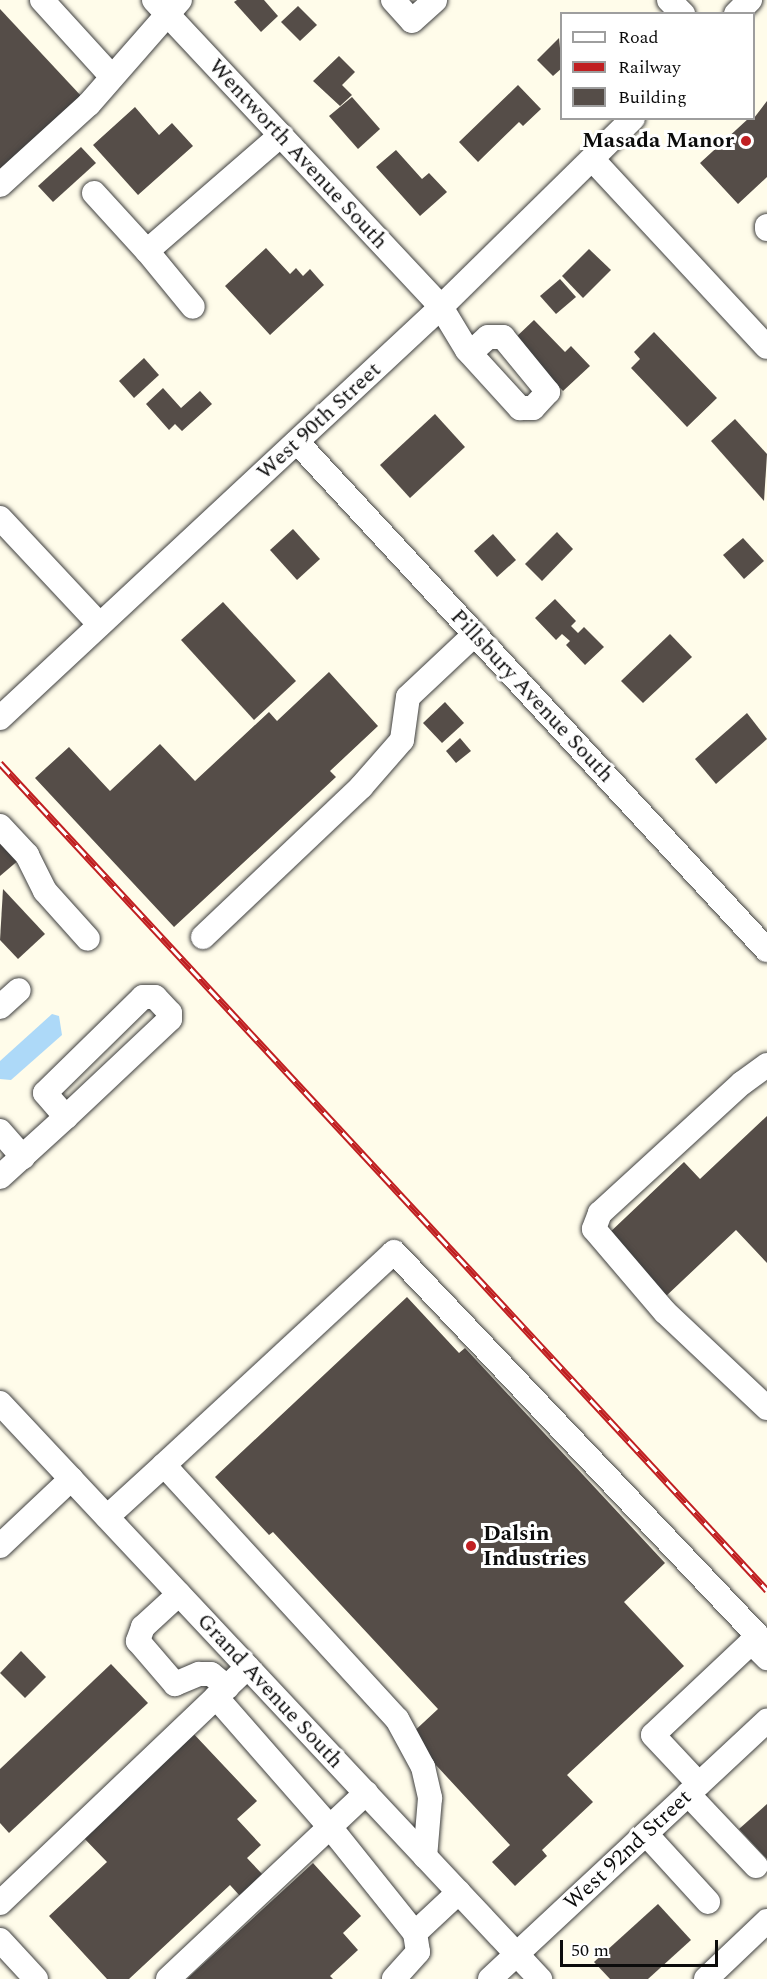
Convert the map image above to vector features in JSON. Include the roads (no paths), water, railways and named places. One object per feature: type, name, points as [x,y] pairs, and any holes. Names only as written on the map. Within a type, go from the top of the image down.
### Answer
[{"type":"street","points":[[42,0],[112,77]]},
{"type":"street","points":[[393,0],[412,21],[435,0]]},
{"type":"street","points":[[669,0],[681,12]]},
{"type":"street","points":[[738,12],[750,0]]},
{"type":"street","points":[[758,0],[767,10]]},
{"type":"street","points":[[0,185],[89,104],[167,5]]},
{"type":"street","name":"Wentworth Avenue South","points":[[167,5],[281,135],[441,308],[471,353]]},
{"type":"street","name":"West 90th Street","points":[[0,718],[441,308],[631,120]]},
{"type":"street","points":[[147,251],[281,135]]},
{"type":"street","points":[[593,160],[767,347]]},
{"type":"street","points":[[94,193],[193,306]]},
{"type":"street","name":"Pillsbury Avenue South","points":[[297,442],[767,950]]},
{"type":"street","points":[[0,518],[100,625]]},
{"type":"street","points":[[203,937],[368,779],[402,740],[408,697],[475,634]]},
{"type":"street","points":[[0,826],[27,855],[45,891],[88,939]]},
{"type":"street","points":[[0,1007],[19,990]]},
{"type":"street","points":[[0,1177],[23,1157],[66,1117],[170,1019],[170,1013],[155,997],[143,998],[45,1093],[66,1117]]},
{"type":"street","points":[[767,1065],[742,1083],[600,1214],[594,1229],[665,1312],[767,1408]]},
{"type":"street","points":[[0,1131],[23,1157]]},
{"type":"street","points":[[107,1517],[394,1252],[758,1635],[759,1650],[653,1735],[693,1789],[756,1866]]},
{"type":"street","name":"Grand Avenue South","points":[[0,1403],[540,1979]]},
{"type":"street","points":[[164,1465],[397,1719],[423,1767],[430,1798],[425,1857]]},
{"type":"street","points":[[0,1546],[71,1479]]},
{"type":"street","points":[[179,1594],[143,1627],[138,1641],[176,1684],[199,1674],[211,1674],[222,1692],[415,1933],[418,1953],[394,1979]]},
{"type":"street","points":[[0,1903],[248,1667]]},
{"type":"street","name":"West 92nd Street","points":[[490,1979],[767,1721]]},
{"type":"street","points":[[168,1979],[366,1793]]},
{"type":"street","points":[[646,1834],[708,1902]]},
{"type":"street","points":[[415,1933],[459,1892]]},
{"type":"street","points":[[706,1979],[767,1921]]},
{"type":"street","points":[[0,1940],[36,1979]]},
{"type":"water","points":[[52,1014],[59,1016],[62,1035],[11,1080],[0,1079],[0,1061]]},
{"type":"railway","points":[[0,763],[767,1590]]},
{"type":"place","name":"Masada Manor","points":[[746,141]]},
{"type":"place","name":"Dalsin Industries","points":[[471,1546]]}]
